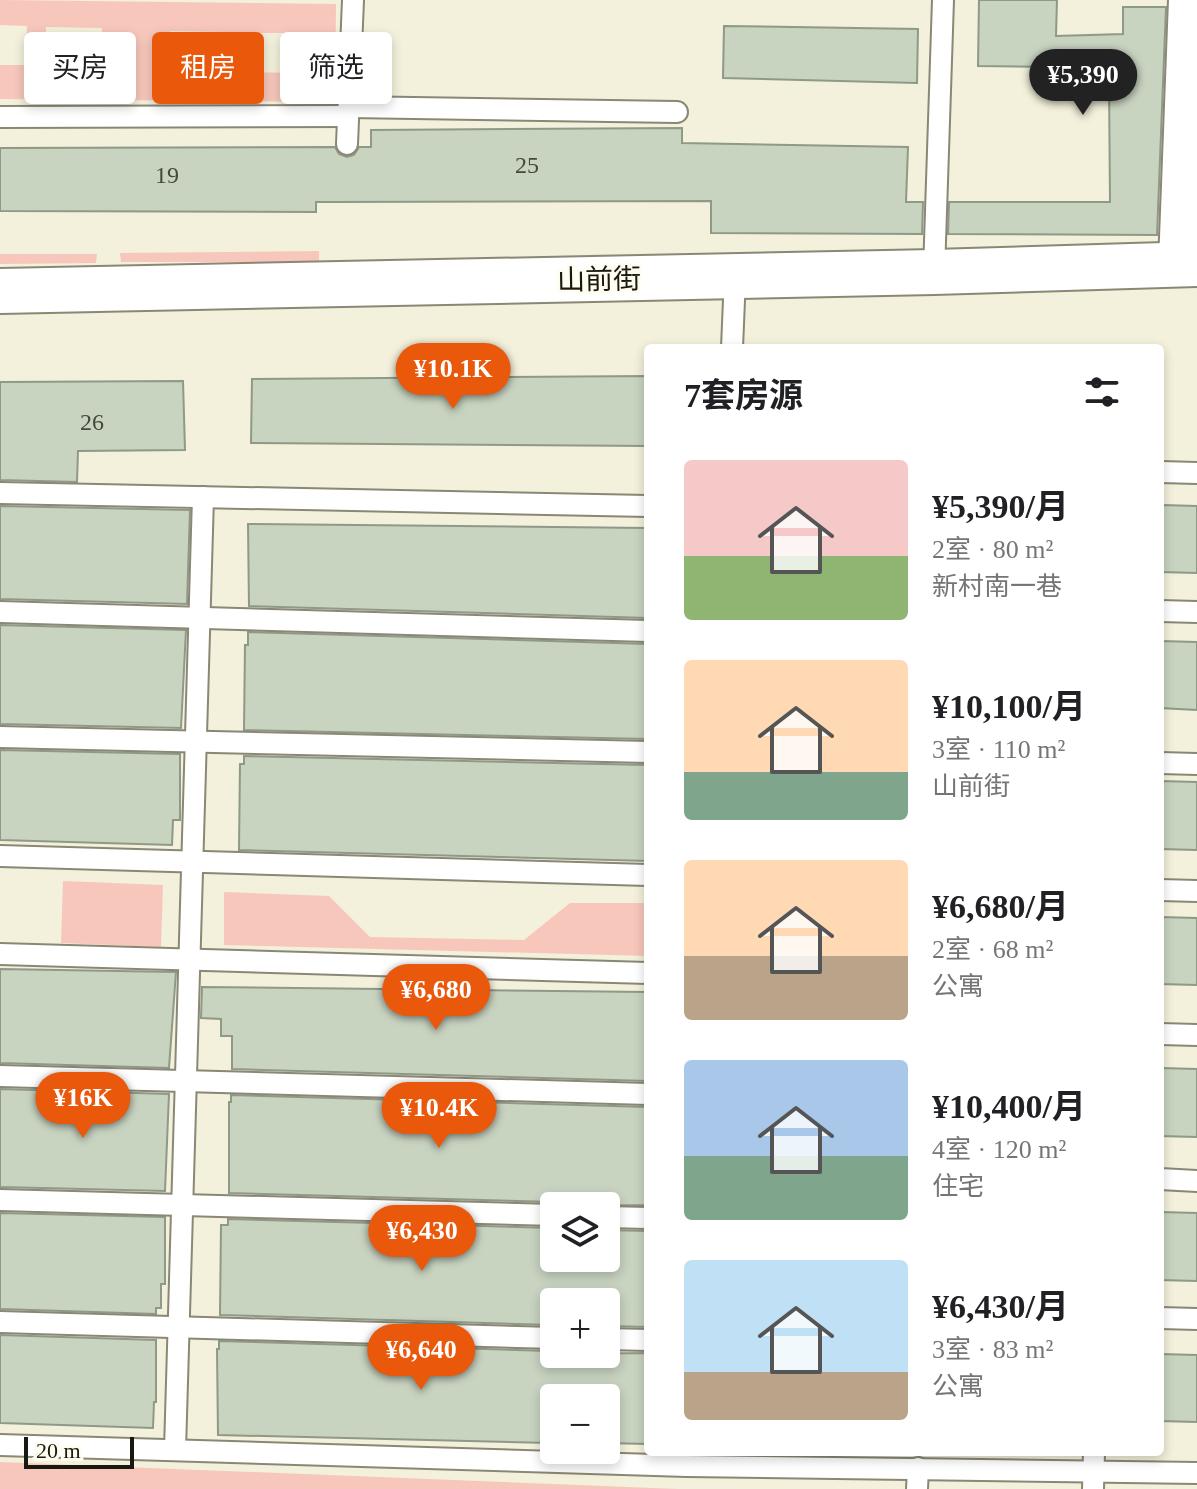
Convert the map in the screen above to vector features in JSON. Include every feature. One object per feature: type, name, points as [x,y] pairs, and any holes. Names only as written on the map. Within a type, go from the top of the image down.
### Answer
[{"type":"street","points":[[1188,264],[1189,0]]},
{"type":"street","name":"山前街","points":[[0,291],[1188,264]]},
{"type":"lane","points":[[347,144],[353,0]]},
{"type":"lane","points":[[934,272],[943,0]]},
{"type":"lane","points":[[0,117],[348,112],[677,112]]},
{"type":"lane","points":[[732,344],[735,276]]},
{"type":"lane","points":[[1164,472],[1197,473]]},
{"type":"lane","points":[[0,493],[644,506]]},
{"type":"lane","points":[[175,1450],[203,497]]},
{"type":"lane","points":[[1164,611],[1197,612]]},
{"type":"lane","points":[[0,612],[644,631]]},
{"type":"lane","points":[[0,737],[644,752]]},
{"type":"lane","points":[[1164,763],[1197,764]]},
{"type":"lane","points":[[0,856],[644,875]]},
{"type":"lane","points":[[1164,890],[1197,891]]},
{"type":"lane","points":[[0,954],[644,973]]},
{"type":"lane","points":[[1164,1034],[1197,1035]]},
{"type":"lane","points":[[0,1076],[644,1094]]},
{"type":"lane","points":[[1164,1179],[1197,1181]]},
{"type":"lane","points":[[0,1200],[540,1215]]},
{"type":"lane","points":[[620,1217],[644,1218]]},
{"type":"lane","points":[[1164,1318],[1197,1319]]},
{"type":"lane","points":[[0,1322],[540,1338]]},
{"type":"lane","points":[[620,1339],[644,1340]]},
{"type":"lane","points":[[0,1445],[1197,1473]]},
{"type":"lane","points":[[917,1489],[918,1468]]},
{"type":"shaded area","points":[[0,0],[336,4],[336,32],[152,32],[152,100],[136,100],[136,32],[46,27],[46,32],[27,32],[27,26],[0,25]]},
{"type":"shaded area","points":[[0,65],[24,65],[24,99],[0,99]]},
{"type":"shaded area","points":[[264,72],[280,73],[280,102],[264,101]]},
{"type":"shaded area","points":[[319,251],[319,262],[121,262],[120,253]]},
{"type":"shaded area","points":[[0,254],[97,254],[96,263],[0,264]]},
{"type":"shaded area","points":[[63,881],[163,885],[161,947],[61,943]]},
{"type":"shaded area","points":[[224,892],[329,896],[370,937],[524,940],[570,903],[644,903],[644,956],[224,945]]},
{"type":"shaded area","points":[[0,1462],[678,1489],[0,1489]]},
{"type":"building","points":[[979,0],[1057,0],[1056,36],[1123,34],[1123,7],[1166,7],[1157,235],[948,234],[949,202],[1110,202],[1109,80],[1056,80],[1056,67],[978,66]]},
{"type":"building","points":[[724,26],[918,29],[917,83],[723,78]]},
{"type":"building","points":[[682,128],[682,143],[908,147],[906,202],[923,202],[922,234],[711,233],[711,201],[316,202],[316,212],[0,211],[0,148],[335,147],[339,154],[347,157],[354,155],[359,147],[371,147],[371,130]]},
{"type":"building","points":[[644,376],[644,446],[251,443],[252,379]]},
{"type":"building","points":[[183,381],[185,450],[78,451],[77,482],[0,480],[0,382]]},
{"type":"building","points":[[1164,505],[1197,506],[1197,573],[1164,572]]},
{"type":"building","points":[[0,506],[190,510],[187,604],[0,599]]},
{"type":"building","points":[[248,524],[644,528],[644,618],[249,606]]},
{"type":"building","points":[[0,625],[186,630],[181,728],[0,724]]},
{"type":"building","points":[[248,632],[644,644],[644,739],[244,730],[245,645],[248,645]]},
{"type":"building","points":[[1164,641],[1197,642],[1197,710],[1164,708]]},
{"type":"building","points":[[0,750],[180,754],[180,820],[173,820],[172,845],[0,840]]},
{"type":"building","points":[[244,756],[644,765],[644,861],[239,850],[240,764],[244,764]]},
{"type":"building","points":[[1164,781],[1197,782],[1197,850],[1164,849]]},
{"type":"building","points":[[1164,917],[1197,918],[1197,985],[1164,984]]},
{"type":"building","points":[[0,969],[176,972],[169,1068],[0,1063]]},
{"type":"building","points":[[202,987],[644,992],[644,1081],[232,1069],[232,1036],[221,1036],[221,1019],[201,1018]]},
{"type":"building","points":[[1164,1068],[1197,1069],[1197,1137],[1164,1136]]},
{"type":"building","points":[[0,1089],[169,1094],[165,1191],[0,1187]]},
{"type":"building","points":[[231,1095],[644,1107],[644,1205],[620,1205],[620,1192],[540,1192],[540,1202],[229,1193]]},
{"type":"building","points":[[1164,1212],[1197,1213],[1197,1281],[1164,1280]]},
{"type":"building","points":[[0,1213],[165,1217],[165,1284],[161,1284],[161,1308],[156,1308],[156,1314],[0,1309]]},
{"type":"building","points":[[228,1219],[540,1228],[540,1272],[620,1272],[620,1230],[644,1231],[644,1327],[620,1326],[620,1288],[540,1288],[540,1325],[220,1315],[221,1225],[228,1225]]},
{"type":"building","points":[[0,1335],[156,1340],[153,1428],[0,1423]]},
{"type":"building","points":[[219,1341],[540,1351],[540,1368],[620,1368],[620,1353],[644,1353],[644,1444],[620,1443],[620,1384],[540,1384],[540,1443],[218,1435]]},
{"type":"building","points":[[1164,1354],[1197,1355],[1197,1422],[1164,1421]]}]
